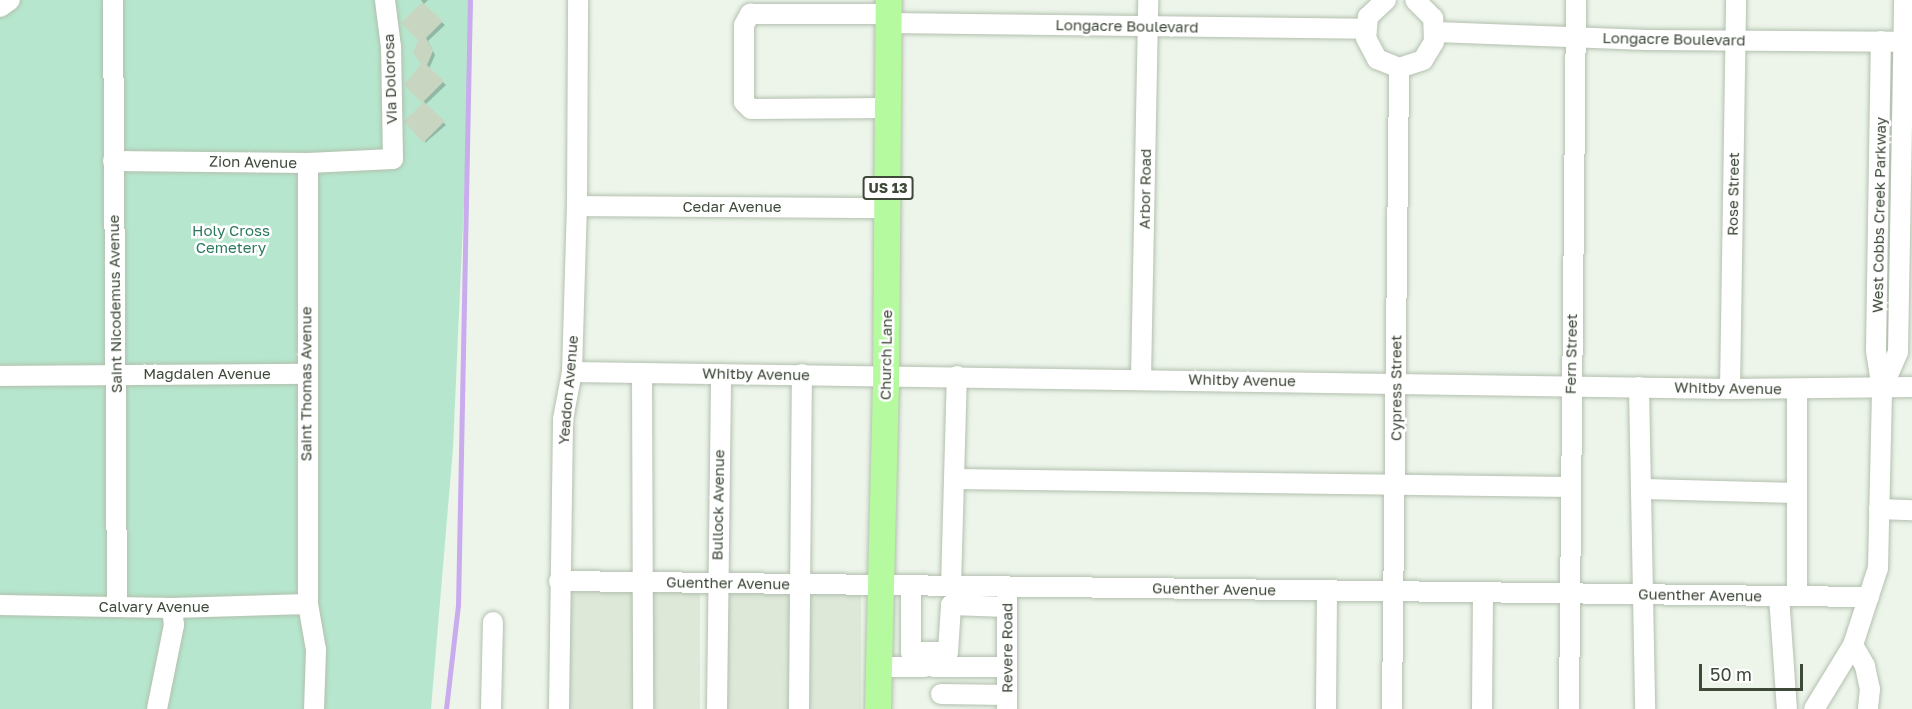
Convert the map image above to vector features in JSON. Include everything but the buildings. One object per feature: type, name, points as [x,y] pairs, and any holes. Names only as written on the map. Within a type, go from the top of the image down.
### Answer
[{"type":"main road","name":"Church Lane","points":[[878,709],[879,585],[886,376],[889,12]]},
{"type":"street","points":[[0,7],[10,0]]},
{"type":"street","name":"Saint Nicodemus Avenue","points":[[113,0],[117,607]]},
{"type":"street","name":"Via Dolorosa","points":[[385,0],[391,47],[393,159]]},
{"type":"street","name":"Yeadon Avenue","points":[[559,709],[563,419],[572,372],[578,0]]},
{"type":"street","name":"Arbor Road","points":[[1141,378],[1148,0]]},
{"type":"street","points":[[1386,0],[1370,13],[1365,29],[1374,56],[1399,68],[1423,60],[1433,47],[1436,32],[1431,14],[1415,0]]},
{"type":"street","name":"Fern Street","points":[[1569,709],[1570,386],[1576,0]]},
{"type":"street","name":"Rose Street","points":[[1730,389],[1736,0]]},
{"type":"street","name":"West Cobbs Creek Parkway","points":[[1882,389],[1898,352],[1908,42],[1904,0]]},
{"type":"street","name":"Longacre Boulevard","points":[[888,108],[751,109],[744,102],[744,25],[750,14],[889,12],[1148,26],[1365,29]]},
{"type":"street","name":"Longacre Boulevard","points":[[1436,32],[1576,37],[1908,42]]},
{"type":"street","name":"West Cobbs Creek Parkway","points":[[1814,709],[1853,645],[1878,568],[1882,389],[1876,350],[1881,41]]},
{"type":"street","name":"Cypress Street","points":[[1392,709],[1397,486],[1395,382],[1399,68]]},
{"type":"street","name":"Zion Avenue","points":[[113,161],[308,163],[393,159]]},
{"type":"street","name":"Saint Thomas Avenue","points":[[308,163],[305,374],[308,604],[316,650],[314,709]]},
{"type":"street","name":"Cedar Avenue","points":[[576,206],[887,208]]},
{"type":"street","name":"Whitby Avenue","points":[[572,372],[1141,378],[1730,389],[1912,387]]},
{"type":"street","points":[[642,373],[643,709]]},
{"type":"street","name":"Magdalen Avenue","points":[[0,376],[305,374]]},
{"type":"street","name":"Bullock Avenue","points":[[717,709],[721,374]]},
{"type":"street","points":[[799,709],[798,584],[802,374]]},
{"type":"street","points":[[951,586],[957,376]]},
{"type":"street","points":[[1639,387],[1644,489],[1645,709]]},
{"type":"street","points":[[1787,709],[1788,596],[1796,493],[1797,389]]},
{"type":"street","points":[[954,479],[1571,487]]},
{"type":"street","points":[[1644,489],[1796,493]]},
{"type":"street","points":[[1879,509],[1912,510]]},
{"type":"street","name":"Guenther Avenue","points":[[559,581],[1869,597]]},
{"type":"street","points":[[911,585],[911,652],[948,652],[951,605],[1007,607]]},
{"type":"street","name":"Revere Road","points":[[1007,587],[1007,702]]},
{"type":"street","points":[[1326,709],[1327,591]]},
{"type":"street","points":[[1482,709],[1483,592]]},
{"type":"street","name":"Calvary Avenue","points":[[0,605],[172,608],[308,604]]},
{"type":"street","points":[[157,709],[174,625],[172,608]]},
{"type":"street","points":[[491,709],[493,622]]},
{"type":"street","points":[[1853,645],[1865,666],[1870,689],[1868,709]]},
{"type":"street","points":[[878,667],[1007,668]]},
{"type":"street","points":[[941,694],[1007,702]]},
{"type":"shaded area","points":[[567,578],[700,585],[700,709],[565,709]]},
{"type":"shaded area","points":[[727,584],[861,591],[861,709],[726,709]]},
{"type":"green space","name":"Holy Cross Cemetery","points":[[0,0],[473,0],[453,448],[431,709],[0,709]]},
{"type":"waterway","points":[[446,709],[458,606],[470,0]]}]
